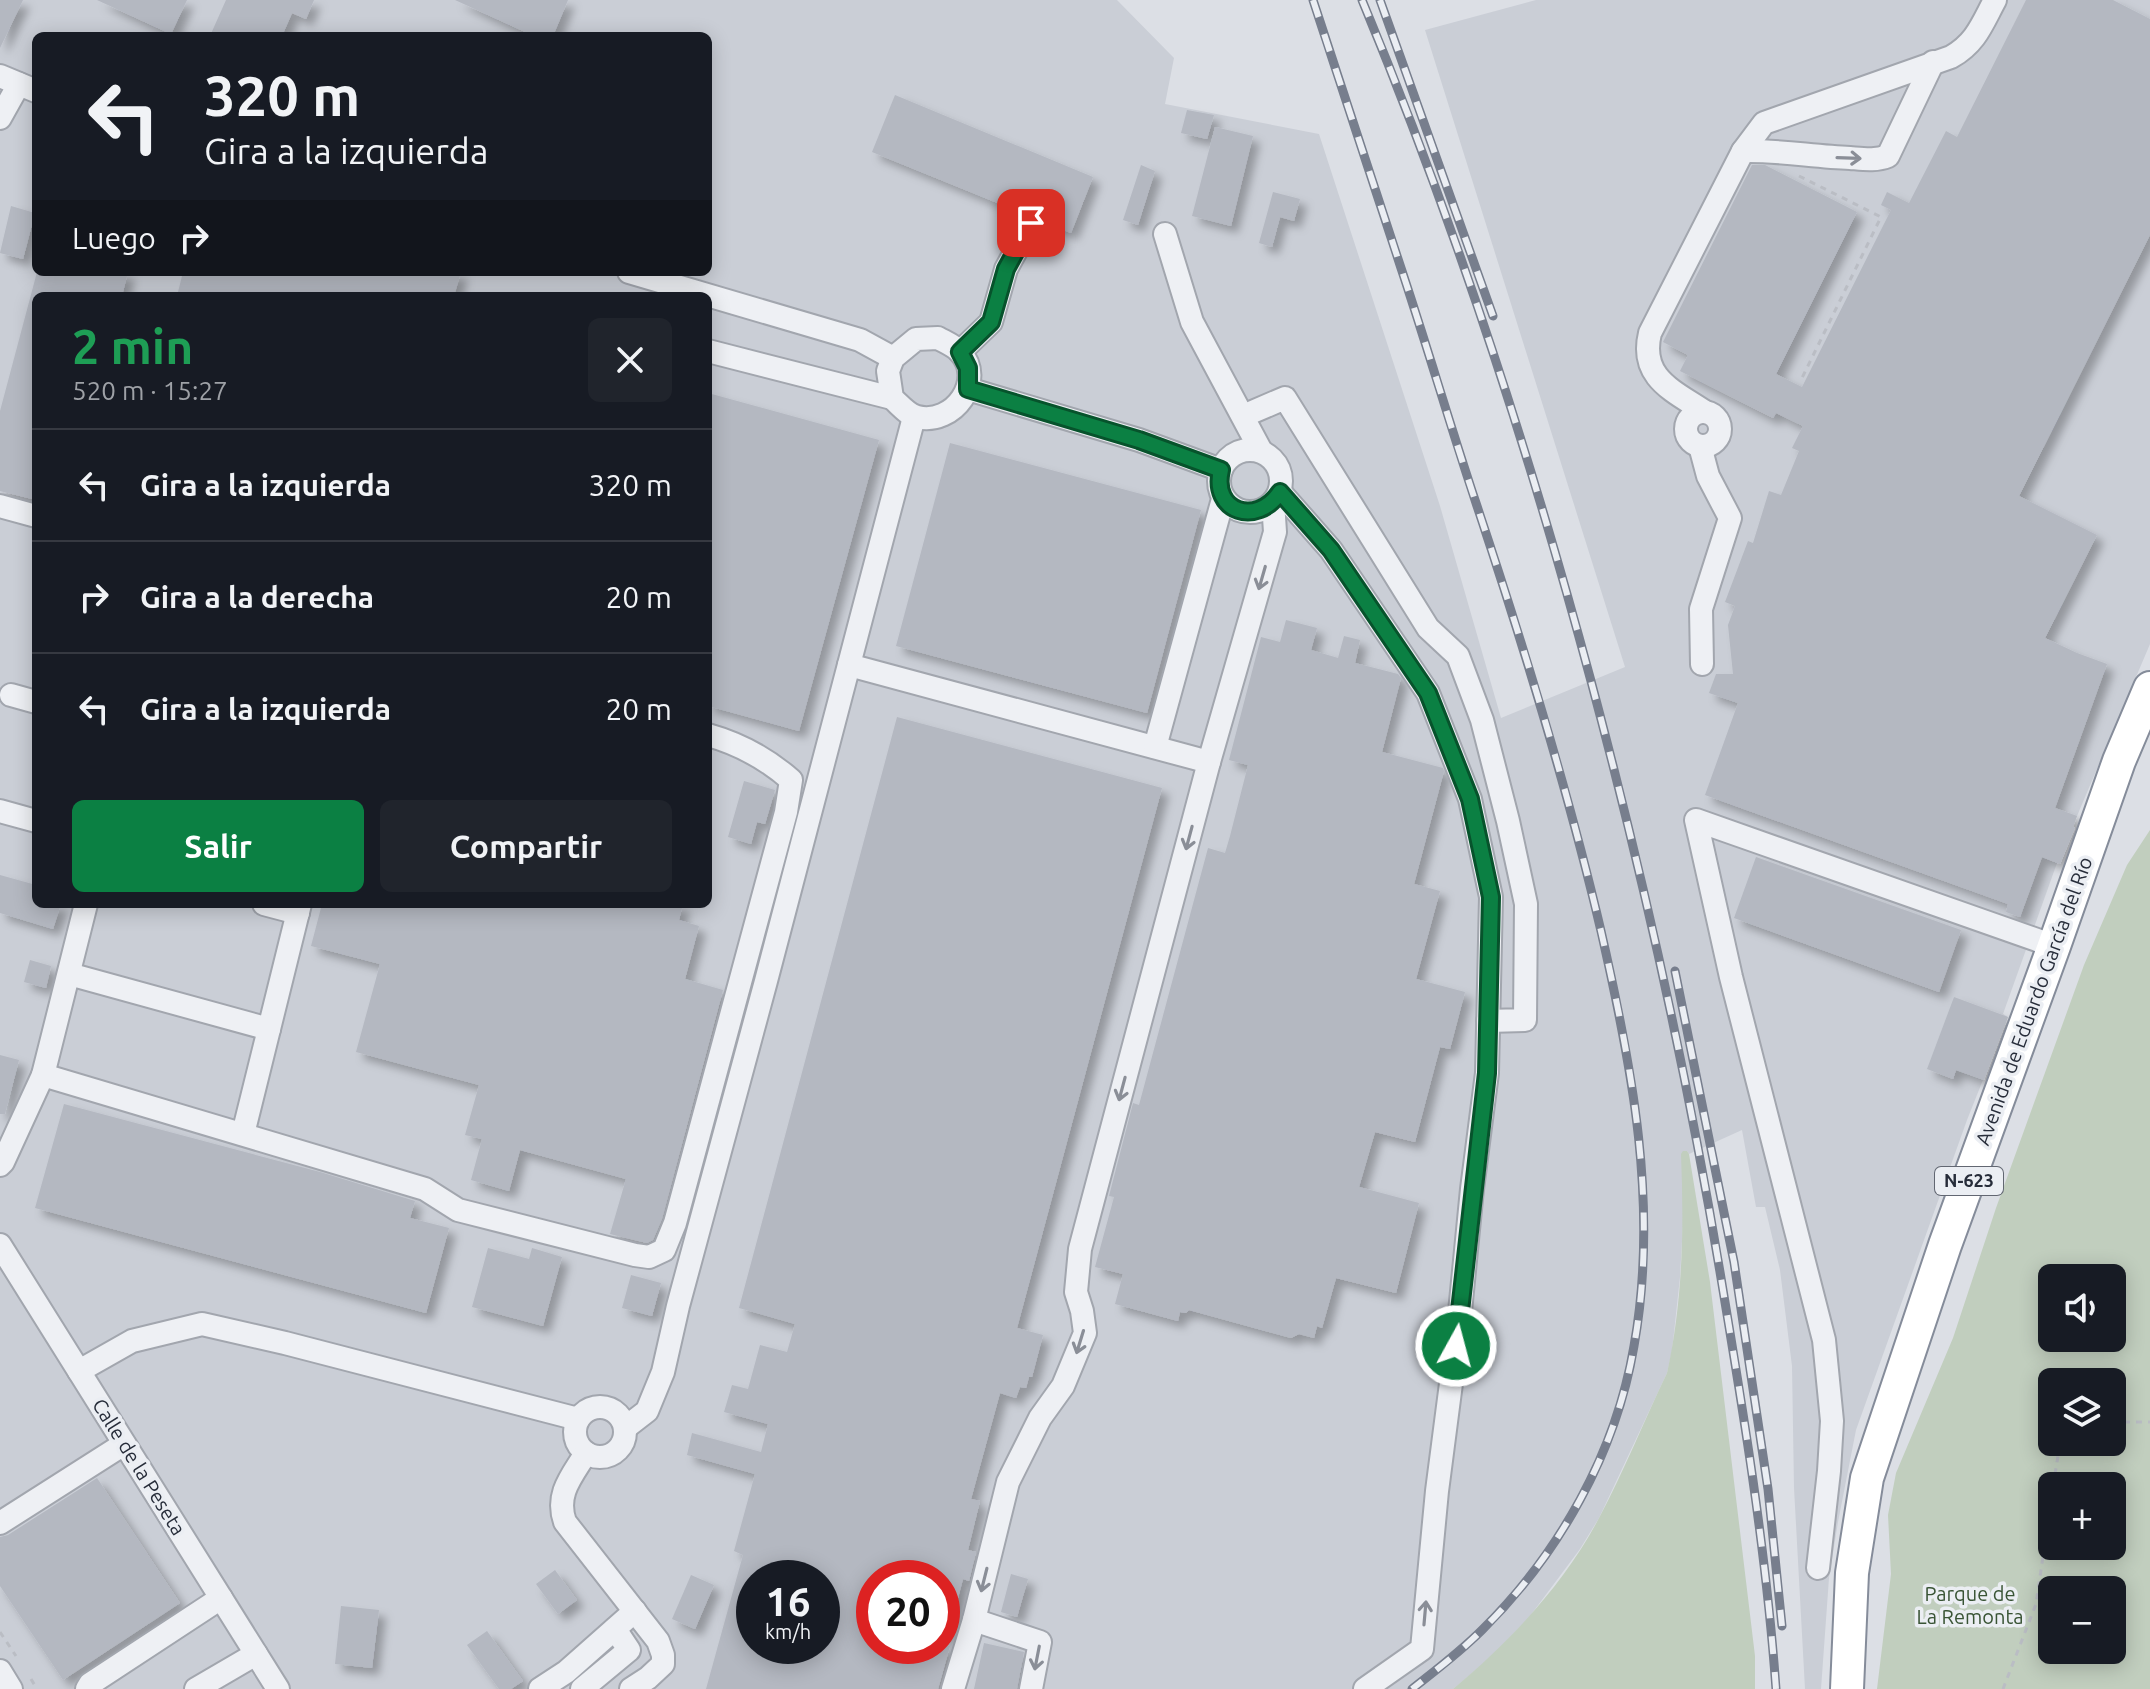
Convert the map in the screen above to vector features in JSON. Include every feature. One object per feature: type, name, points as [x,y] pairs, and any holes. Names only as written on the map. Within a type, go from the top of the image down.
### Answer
[{"type":"highway","name":"Avenida de Eduardo García del Río","points":[[1847,1689],[1852,1573],[1867,1478],[1945,1245],[2119,761],[2150,688]]},
{"type":"street","points":[[1702,664],[1701,609],[1730,518],[1708,476],[1700,446],[1689,439],[1666,386],[1650,366],[1650,333],[1753,151],[1764,123],[1951,57],[1973,42],[1995,0]]},
{"type":"street","points":[[1753,151],[1878,159],[1888,156],[1933,62]]},
{"type":"street","points":[[1893,78],[1916,97]]},
{"type":"street","points":[[0,118],[18,84]]},
{"type":"street","points":[[1793,113],[1784,127],[1785,140],[1799,154]]},
{"type":"street","points":[[960,352],[991,322],[1006,269],[1031,223]]},
{"type":"street","points":[[1165,234],[1192,322],[1261,451]]},
{"type":"street","points":[[643,276],[697,292]]},
{"type":"street","points":[[712,296],[860,340],[893,358]]},
{"type":"street","points":[[712,352],[892,398],[914,417],[934,419],[952,412],[968,389],[968,368],[960,352],[938,338],[916,339],[893,358],[888,371],[892,398]]},
{"type":"street","points":[[1666,386],[1716,419],[1720,432],[1713,443],[1700,446]]},
{"type":"street","points":[[968,389],[1139,440],[1221,470]]},
{"type":"street","points":[[1243,416],[1285,398],[1428,628],[1458,656],[1482,720],[1526,904],[1525,1020],[1488,1021]]},
{"type":"street","points":[[1686,427],[1693,416],[1705,412]]},
{"type":"street","points":[[625,1428],[647,1411],[663,1372],[914,417]]},
{"type":"street","points":[[953,1689],[974,1620],[1008,1482],[1040,1418],[1063,1386],[1085,1333],[1076,1292],[1080,1249],[1209,762],[1275,532],[1276,497],[1282,479],[1272,457],[1261,451],[1237,451],[1227,459],[1221,470],[1218,481],[1223,499],[1155,747]]},
{"type":"street","points":[[1223,499],[1238,510],[1251,512],[1263,509],[1276,497]]},
{"type":"street","points":[[1276,497],[1331,550],[1428,693],[1470,799],[1491,897],[1487,1073],[1437,1491],[1422,1649],[1365,1689]]},
{"type":"street","points":[[0,506],[32,515]]},
{"type":"street","points":[[849,665],[1209,762]]},
{"type":"street","points":[[11,695],[32,701]]},
{"type":"street","points":[[43,1075],[425,1189],[458,1210],[635,1255],[649,1257],[664,1250],[692,1162],[786,812],[791,780],[770,762],[712,736]]},
{"type":"street","points":[[0,811],[32,820]]},
{"type":"street","points":[[1818,1568],[1832,1421],[1824,1340],[1731,977],[1696,820],[2054,946]]},
{"type":"street","points":[[0,1165],[43,1075],[85,908]]},
{"type":"street","points":[[243,1134],[299,909]]},
{"type":"street","points":[[69,974],[269,1029]]},
{"type":"street","name":"Calle de la Peseta","points":[[0,1245],[278,1689]]},
{"type":"street","points":[[79,1371],[132,1341],[202,1324],[578,1419]]},
{"type":"street","points":[[603,1406],[618,1413],[625,1428],[625,1437],[617,1451],[602,1457],[586,1453],[576,1439],[578,1419],[587,1410],[603,1406]]},
{"type":"street","points":[[0,1523],[124,1444]]},
{"type":"street","points":[[586,1453],[562,1496],[561,1510],[565,1522],[658,1641],[663,1655],[663,1664],[631,1689]]},
{"type":"street","points":[[87,1689],[90,1684],[221,1598]]},
{"type":"street","points":[[540,1689],[575,1683],[615,1629],[635,1611]]},
{"type":"street","points":[[974,1620],[1040,1642],[1031,1689]]},
{"type":"street","points":[[196,1689],[256,1654]]},
{"type":"street","points":[[0,1671],[11,1689]]},
{"type":"path","points":[[1753,151],[1881,217],[1801,380]]},
{"type":"path","points":[[2126,1422],[2150,1422]]},
{"type":"path","points":[[2003,1689],[2036,1604],[2042,1560]]},
{"type":"shaded area","points":[[0,0],[1117,0],[1174,58],[1165,104],[1319,134],[1440,506],[1501,718],[1625,667],[1425,30],[1536,0],[2150,0],[2150,644],[2077,816],[2060,864],[2057,863],[2003,1014],[2008,1017],[1967,1120],[1856,1430],[1829,1578],[1821,1689],[1805,1689],[1794,1488],[1792,1366],[1780,1270],[1765,1207],[1756,1207],[1742,1130],[1689,1154],[1687,1151],[1680,1277],[1667,1373],[1599,1518],[1580,1549],[1527,1620],[1488,1660],[1453,1689],[0,1689]]},
{"type":"green space","name":"Parque de La Remonta","points":[[2150,830],[2150,1689],[1877,1689],[1891,1574],[1888,1515],[1896,1473],[1953,1338],[1996,1208],[2084,965],[2127,865]]},
{"type":"green space","points":[[1683,1151],[1689,1154],[1710,1282],[1755,1656],[1755,1689],[1453,1689],[1515,1632],[1570,1566],[1608,1500],[1667,1373],[1679,1292]]},
{"type":"building","points":[[0,0],[23,0],[0,48]]},
{"type":"building","points":[[97,0],[187,0],[172,32]]},
{"type":"building","points":[[226,0],[314,0],[306,19],[292,13],[284,32],[212,32]]},
{"type":"building","points":[[455,0],[568,0],[555,32],[525,32]]},
{"type":"building","points":[[2026,0],[2113,0],[2150,19],[2150,235],[2019,496],[2097,535],[2045,638],[2107,664],[2055,808],[2077,816],[2075,828],[2060,864],[2042,857],[2020,917],[2006,912],[2008,904],[1705,795],[1738,703],[1709,693],[1716,674],[1733,674],[1728,625],[1735,606],[1725,602],[1748,541],[1753,543],[1769,491],[1781,495],[1799,451],[1792,448],[1803,426],[1776,413],[1773,418],[1680,371],[1688,355],[1663,342],[1752,165],[1765,165],[1857,212],[1776,374],[1802,387],[1891,210],[1881,205],[1887,192],[1909,203],[1946,131],[1957,137]]},
{"type":"building","points":[[895,95],[1093,177],[1071,233],[1045,223],[1037,210],[1022,213],[872,152]]},
{"type":"building","points":[[1187,110],[1214,115],[1207,139],[1181,133]]},
{"type":"building","points":[[1215,127],[1253,136],[1231,226],[1192,216]]},
{"type":"building","points":[[1141,165],[1155,171],[1138,225],[1123,220]]},
{"type":"building","points":[[1273,192],[1300,199],[1294,221],[1280,217],[1272,247],[1259,243]]},
{"type":"building","points":[[11,206],[32,212],[23,259],[0,253]]},
{"type":"building","points":[[36,276],[127,276],[123,292],[32,292],[32,499],[0,491],[0,411]]},
{"type":"building","points":[[182,276],[460,276],[455,292],[178,292]]},
{"type":"building","points":[[712,394],[879,440],[799,731],[712,707]]},
{"type":"building","points":[[950,443],[1201,510],[1147,713],[896,646]]},
{"type":"building","points":[[1286,620],[1317,628],[1311,650],[1338,658],[1344,636],[1360,640],[1355,663],[1398,674],[1401,678],[1382,752],[1443,768],[1444,771],[1414,884],[1440,891],[1416,979],[1465,992],[1450,1049],[1440,1047],[1415,1142],[1375,1132],[1359,1187],[1419,1203],[1396,1293],[1336,1278],[1322,1328],[1317,1326],[1314,1338],[1299,1334],[1291,1338],[1189,1310],[1180,1312],[1178,1321],[1115,1304],[1123,1274],[1095,1267],[1114,1197],[1109,1196],[1133,1103],[1139,1105],[1208,848],[1225,853],[1230,836],[1248,765],[1229,760],[1261,637],[1280,642]]},
{"type":"building","points":[[897,717],[1162,788],[1017,1328],[1043,1335],[1032,1377],[1029,1377],[1026,1388],[1020,1387],[1016,1398],[1000,1393],[971,1499],[980,1501],[968,1550],[976,1552],[969,1581],[963,1579],[960,1590],[960,1560],[856,1560],[856,1664],[945,1664],[938,1689],[706,1689],[736,1580],[736,1664],[840,1664],[840,1560],[742,1560],[743,1555],[734,1551],[755,1474],[687,1455],[692,1433],[761,1452],[768,1424],[724,1412],[732,1385],[748,1389],[760,1345],[787,1352],[795,1324],[739,1308]]},
{"type":"building","points":[[744,781],[775,790],[765,824],[757,822],[751,844],[728,837]]},
{"type":"building","points":[[1756,857],[1961,930],[1939,992],[1734,918]]},
{"type":"building","points":[[0,875],[32,884],[32,908],[60,908],[53,929],[0,913]]},
{"type":"building","points":[[321,908],[682,908],[679,920],[699,926],[685,979],[723,990],[662,1219],[653,1240],[647,1243],[610,1234],[626,1179],[520,1150],[509,1191],[471,1180],[482,1139],[465,1135],[479,1085],[356,1052],[380,964],[311,946]]},
{"type":"building","points":[[30,960],[51,966],[46,988],[24,982]]},
{"type":"building","points":[[1954,997],[2008,1017],[1984,1080],[1956,1070],[1953,1079],[1927,1069]]},
{"type":"building","points":[[0,1055],[19,1060],[5,1114],[0,1114]]},
{"type":"building","points":[[64,1104],[320,1172],[415,1201],[410,1218],[449,1228],[426,1313],[35,1208]]},
{"type":"building","points":[[488,1248],[529,1259],[532,1248],[562,1257],[543,1326],[472,1307]]},
{"type":"building","points":[[631,1275],[661,1283],[652,1316],[622,1308]]},
{"type":"building","points":[[97,1478],[180,1603],[63,1680],[0,1586],[0,1537],[8,1535]]},
{"type":"building","points":[[555,1570],[577,1600],[558,1614],[536,1584]]},
{"type":"building","points":[[1011,1574],[1028,1579],[1017,1617],[1001,1612]]},
{"type":"building","points":[[691,1575],[714,1585],[695,1629],[672,1619]]},
{"type":"building","points":[[341,1606],[379,1610],[372,1668],[335,1664]]},
{"type":"building","points":[[487,1631],[523,1681],[511,1689],[499,1689],[467,1645]]},
{"type":"building","points":[[984,1643],[1024,1652],[1017,1689],[974,1689]]},
{"type":"railway","points":[[1313,0],[1511,609],[1559,769],[1588,877],[1623,1034],[1643,1189],[1641,1294],[1634,1346],[1625,1386],[1598,1463],[1580,1500],[1536,1569],[1482,1630],[1412,1689]]},
{"type":"railway","points":[[1362,0],[1428,167],[1516,422],[1567,594],[1628,828],[1663,975],[1720,1272],[1760,1532],[1776,1689]]},
{"type":"railway","points":[[1380,0],[1493,316]]},
{"type":"railway","points":[[1675,971],[1734,1262],[1768,1489],[1782,1626]]},
{"type":"route","points":[[1031,223],[1006,269],[991,322],[960,352],[968,368],[968,389],[1139,440],[1221,470],[1218,481],[1223,499],[1238,510],[1251,512],[1263,509],[1280,492],[1331,550],[1428,693],[1470,799],[1491,897],[1487,1073],[1456,1346]]}]
